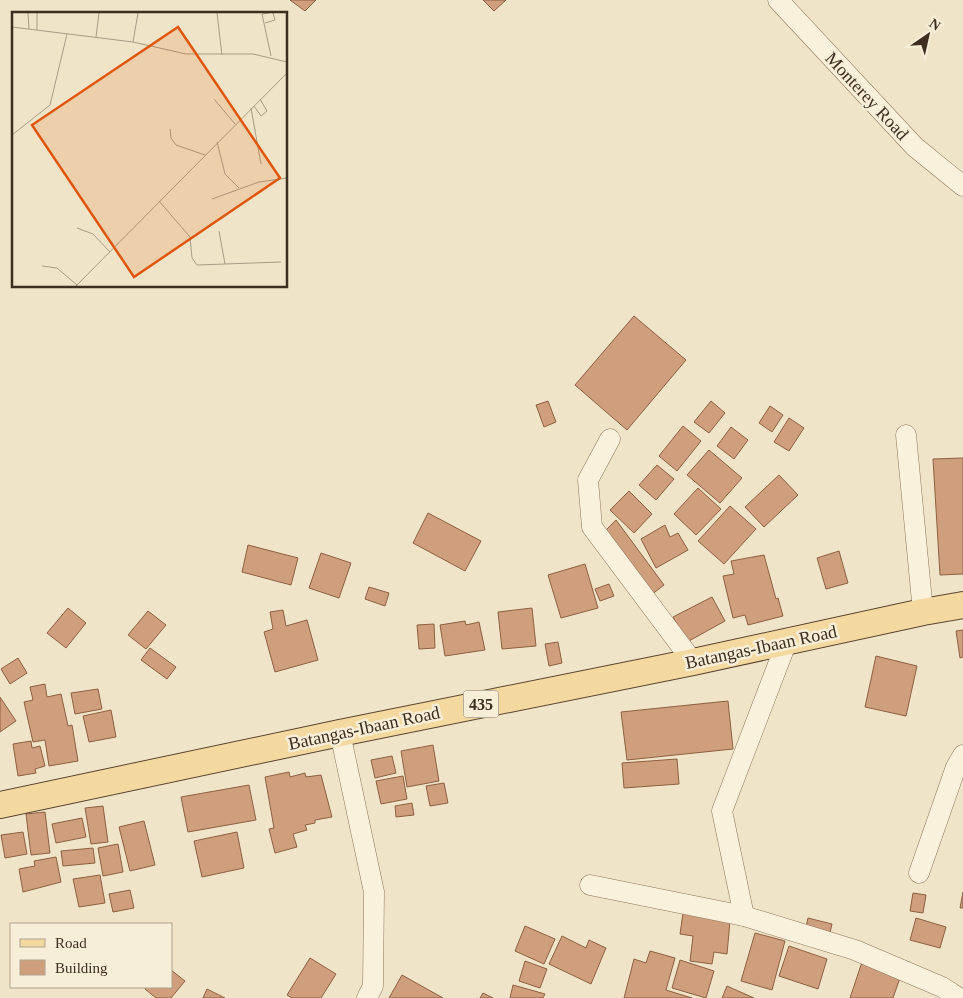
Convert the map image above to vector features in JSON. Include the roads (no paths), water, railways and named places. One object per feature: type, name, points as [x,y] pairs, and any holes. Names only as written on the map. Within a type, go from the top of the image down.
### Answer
[{"type":"main road","name":"Batangas-Ibaan Road","points":[[0,805],[340,732],[693,662],[963,605]]},
{"type":"street","name":"Monterey Road","points":[[778,0],[915,147],[963,186]]},
{"type":"street","points":[[906,435],[923,612]]},
{"type":"street","points":[[610,439],[588,480],[592,527],[693,662]]},
{"type":"street","points":[[744,916],[722,811],[787,642]]},
{"type":"street","points":[[340,732],[374,892],[373,986],[367,998]]},
{"type":"street","points":[[920,873],[956,767],[963,755]]},
{"type":"street","points":[[590,885],[744,916],[855,950],[942,986],[959,998]]}]
